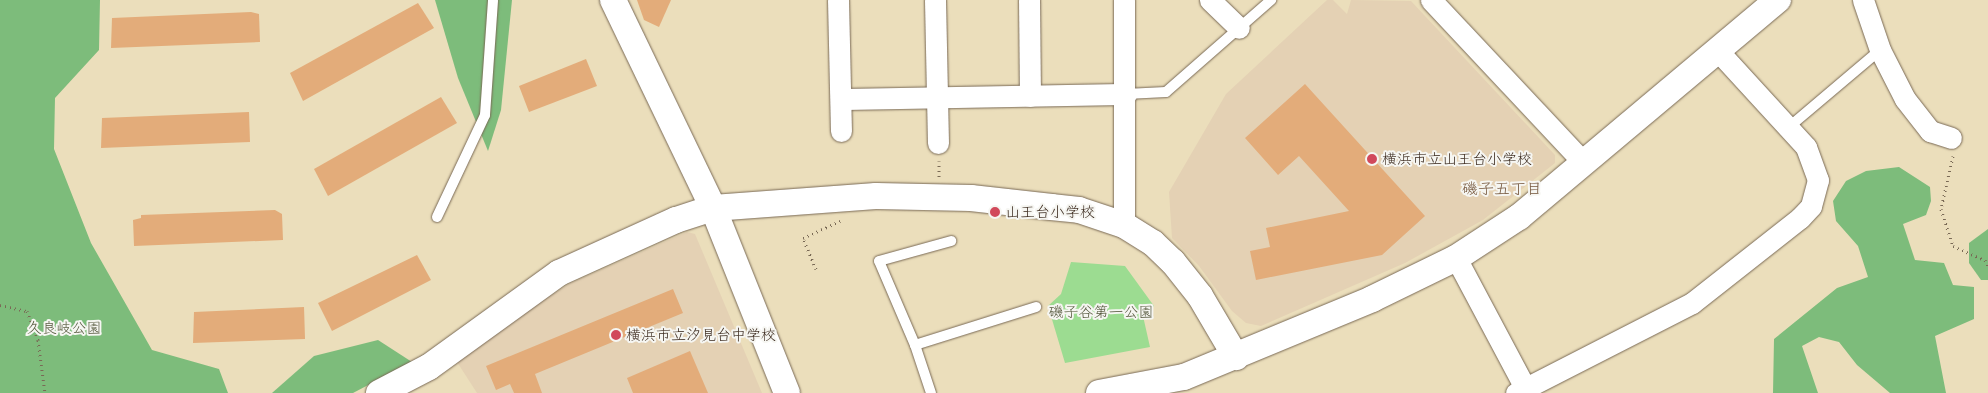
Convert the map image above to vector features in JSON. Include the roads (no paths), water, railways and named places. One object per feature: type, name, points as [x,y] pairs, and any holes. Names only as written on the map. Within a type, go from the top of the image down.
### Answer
[{"type":"street","points":[[613,0],[713,208],[787,393]]},
{"type":"street","points":[[838,0],[841,130]]},
{"type":"street","points":[[936,0],[938,143]]},
{"type":"street","points":[[1029,0],[1030,96]]},
{"type":"street","points":[[1124,0],[1126,94],[1124,225]]},
{"type":"street","points":[[1210,0],[1239,28]]},
{"type":"street","points":[[1431,0],[1584,162]]},
{"type":"street","points":[[1099,393],[1184,377],[1372,299],[1456,258],[1519,217],[1778,0]]},
{"type":"street","points":[[1863,0],[1880,50],[1905,100],[1930,130],[1951,138]]},
{"type":"street","points":[[1456,258],[1520,391],[1692,303],[1800,218],[1811,206],[1818,180],[1806,147],[1718,51]]},
{"type":"street","points":[[840,99],[1126,94]]},
{"type":"street","points":[[379,393],[429,367],[559,273],[676,220],[713,208],[919,196],[1078,210],[1124,225],[1153,243],[1173,262],[1200,296],[1236,357]]},
{"type":"lane","points":[[437,217],[485,116],[493,0]]},
{"type":"lane","points":[[1126,94],[1166,92],[1271,0]]},
{"type":"lane","points":[[1789,127],[1880,50]]},
{"type":"lane","points":[[932,393],[915,345],[879,261],[951,241]]},
{"type":"lane","points":[[915,345],[1036,308]]},
{"type":"place","name":"横浜市立山王台小学校","points":[[1372,159]]},
{"type":"place","name":"山王台小学校","points":[[995,212]]},
{"type":"place","name":"横浜市立汐見台中学校","points":[[616,335]]},
{"type":"district","name":"磯子五丁目","points":[[1502,188]]},
{"type":"park label","name":"磯子谷第一公園","points":[[1101,312]]},
{"type":"park label","name":"久良岐公園","points":[[64,328]]}]
